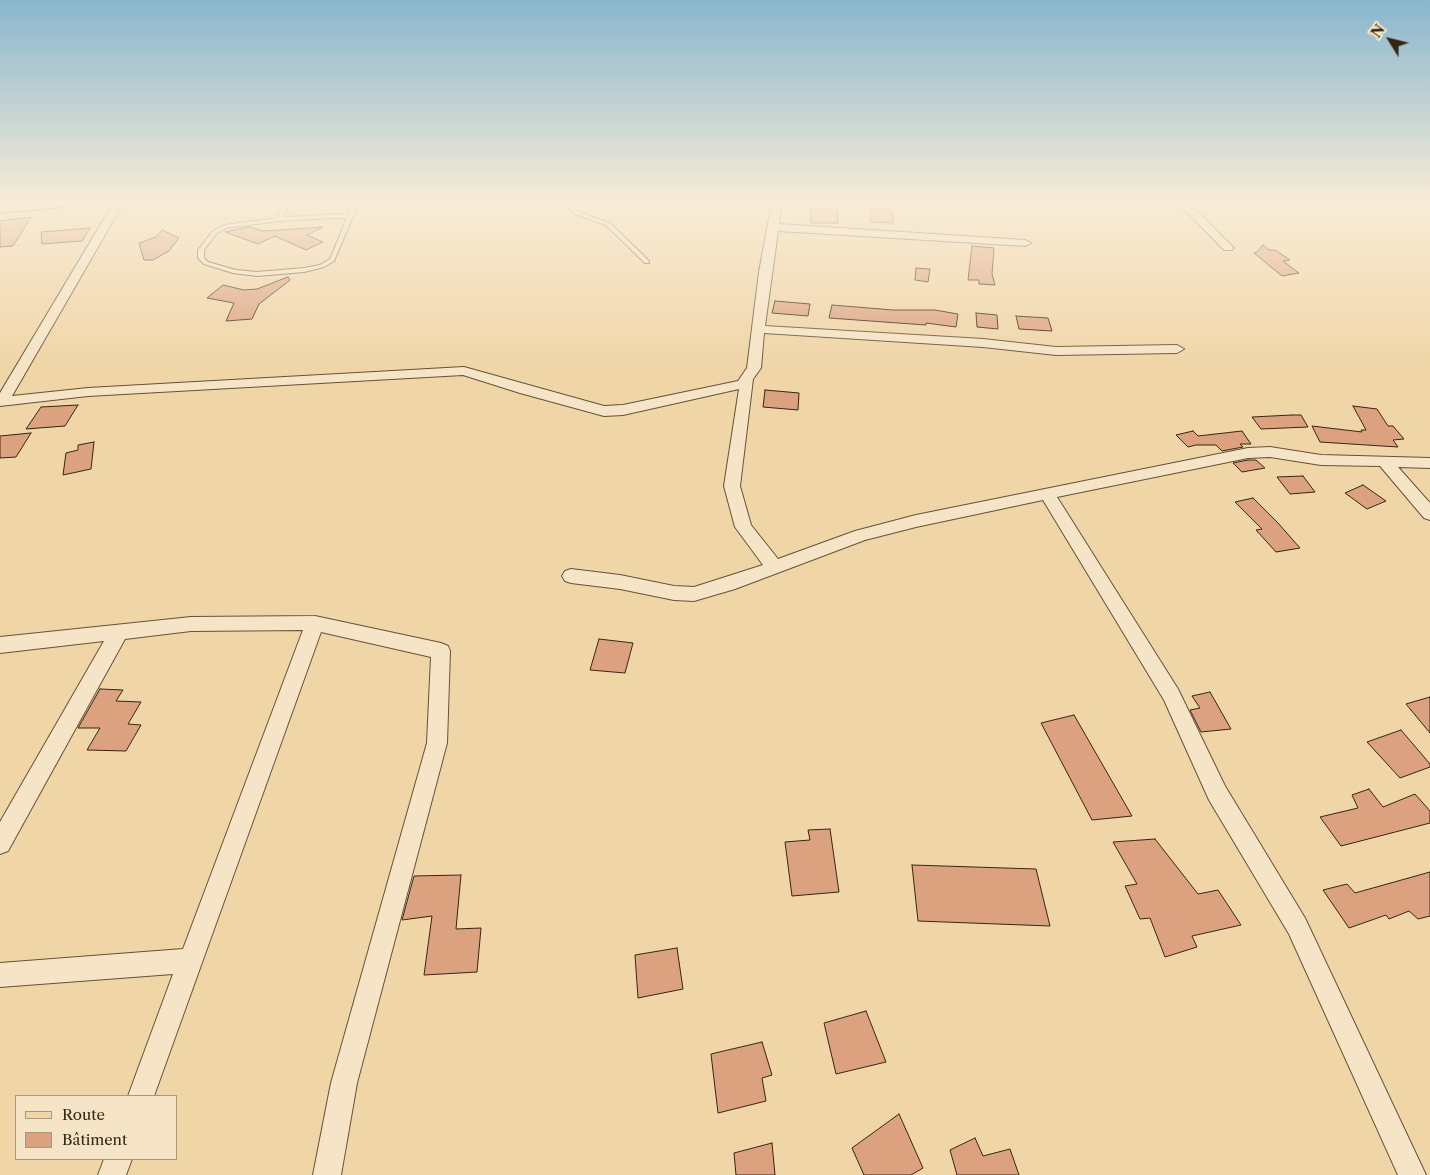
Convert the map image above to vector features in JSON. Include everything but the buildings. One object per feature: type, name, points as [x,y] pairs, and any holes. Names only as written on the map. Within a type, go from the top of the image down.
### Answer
[{"type":"street","points":[[1,402],[87,257]]},
{"type":"street","points":[[1,402],[88,392],[464,371],[525,390],[604,411],[623,410],[743,384],[747,380],[754,368],[769,257]]},
{"type":"street","points":[[758,329],[973,343],[1056,351],[1178,348]]},
{"type":"street","points":[[747,380],[732,486],[743,527],[775,568]]},
{"type":"street","points":[[570,576],[620,582],[674,593],[694,594],[775,568],[861,535],[916,521],[1248,453],[1270,452],[1321,460],[1430,463]]},
{"type":"street","points":[[1384,461],[1430,514]]},
{"type":"street","points":[[1047,494],[1171,695],[1217,794],[1297,926],[1412,1175]]},
{"type":"street","points":[[141,1095],[315,623]]},
{"type":"street","points":[[0,645],[191,624],[315,623],[441,651],[437,743],[344,1083],[327,1175]]},
{"type":"street","points":[[0,843],[119,632]]},
{"type":"street","points":[[0,975],[191,961]]},
{"type":"street","points":[[112,1175],[118,1160]]},
{"type":"lane","points":[[201,257],[206,263],[235,272],[257,274],[304,270],[322,266],[332,260],[333,257]]},
{"type":"lane","points":[[642,257],[647,262]]}]
